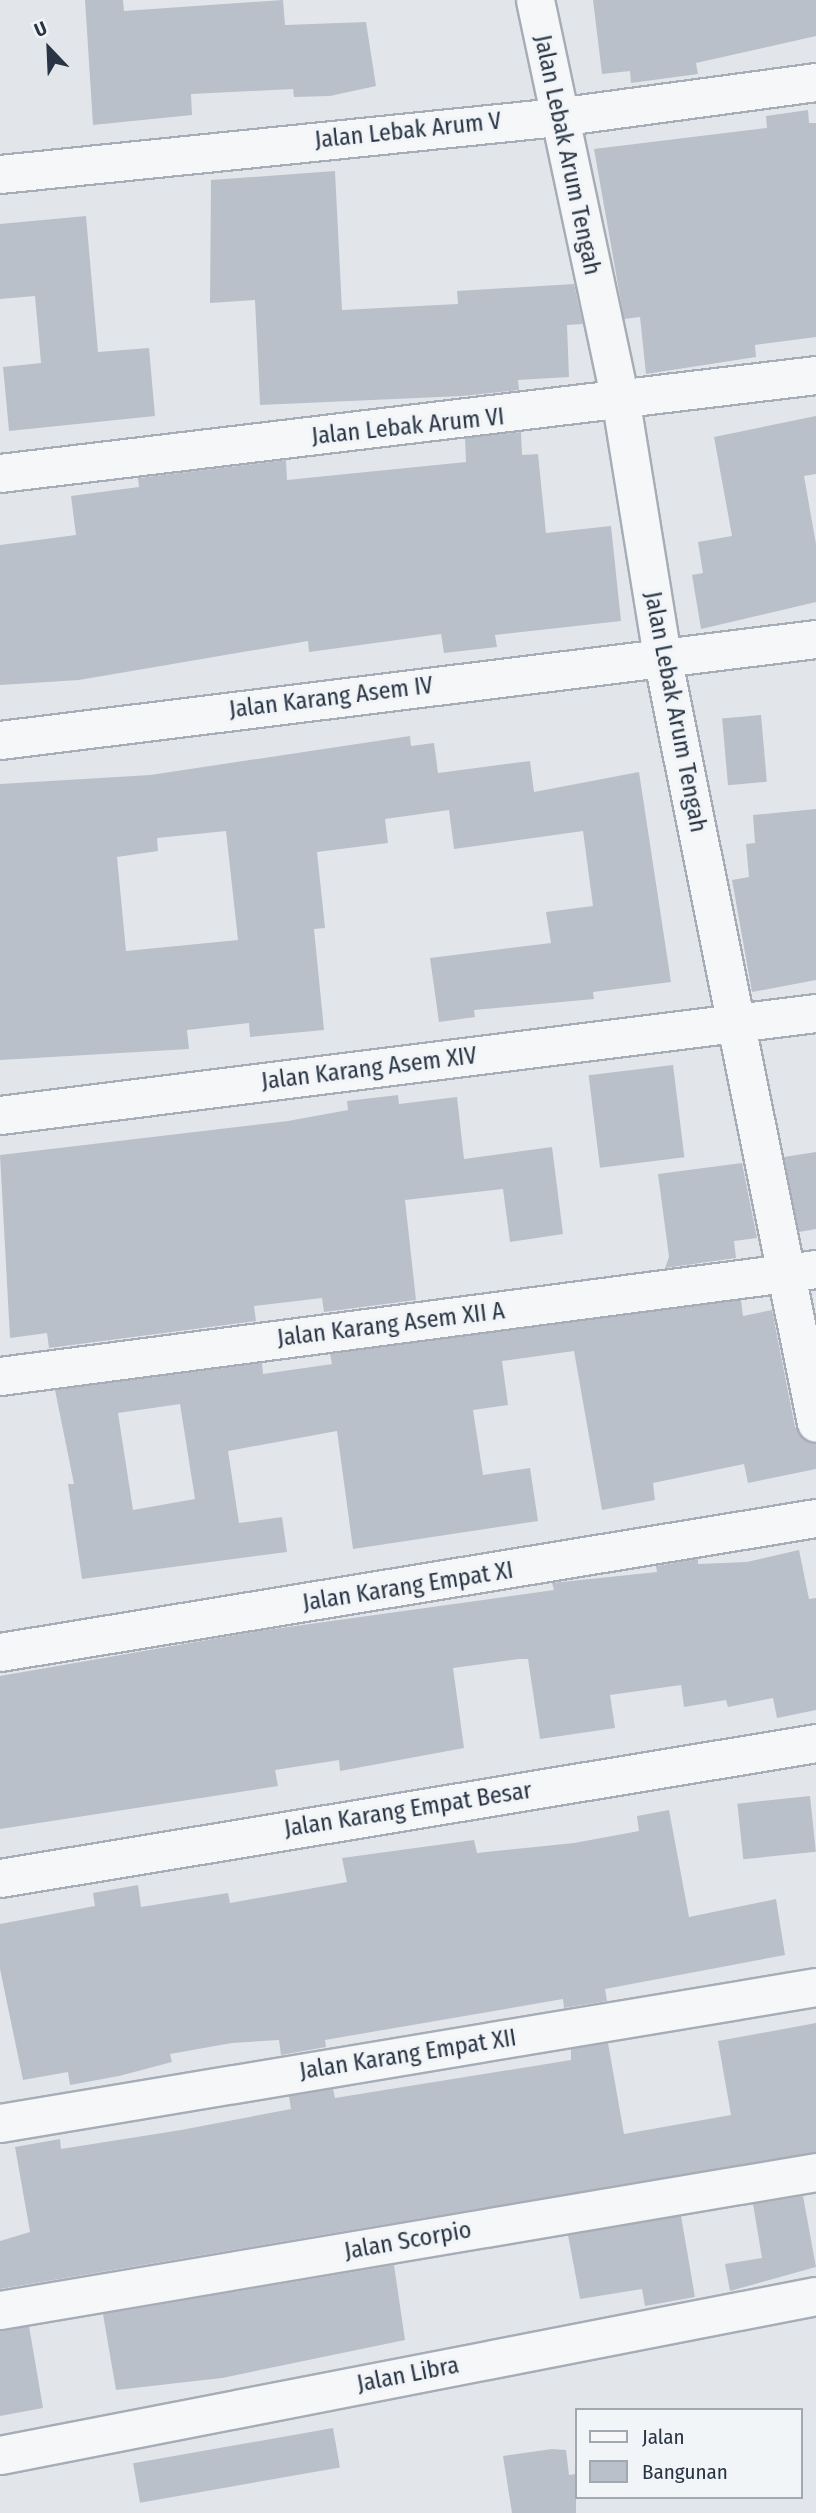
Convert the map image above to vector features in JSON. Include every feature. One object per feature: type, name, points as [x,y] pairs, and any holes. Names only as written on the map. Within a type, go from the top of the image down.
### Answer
[{"type":"street","name":"Jalan Lebak Arum Tengah","points":[[535,0],[557,117],[621,403],[662,656],[739,1023],[799,1272],[816,1423]]},
{"type":"street","name":"Jalan Lebak Arum V","points":[[0,174],[557,117],[816,82]]},
{"type":"street","name":"Jalan Lebak Arum VI","points":[[0,473],[621,403],[816,375]]},
{"type":"street","points":[[662,656],[816,639]]},
{"type":"street","name":"Jalan Karang Asem IV","points":[[0,740],[662,656]]},
{"type":"street","name":"Jalan Karang Asem XIV","points":[[0,1115],[816,1013]]},
{"type":"street","name":"Jalan Karang Asem XII A","points":[[0,1376],[799,1272]]},
{"type":"street","name":"Jalan Karang Empat XI","points":[[0,1653],[816,1518]]},
{"type":"street","name":"Jalan Karang Empat Besar","points":[[0,1878],[816,1743]]},
{"type":"street","name":"Jalan Karang Empat XII","points":[[0,2123],[816,1987]]},
{"type":"street","name":"Jalan Scorpio","points":[[0,2310],[816,2172]]},
{"type":"street","name":"Jalan Libra","points":[[0,2455],[816,2296]]},
{"type":"building","points":[[85,0],[123,0],[124,11],[283,0],[285,25],[366,22],[376,86],[330,96],[294,97],[293,89],[191,94],[192,115],[93,125]]},
{"type":"building","points":[[593,0],[816,0],[816,36],[696,63],[698,74],[631,83],[630,71],[602,74]]},
{"type":"building","points":[[808,110],[809,123],[816,123],[816,337],[755,345],[756,357],[646,374],[640,317],[624,319],[594,149],[767,128],[766,116]]},
{"type":"building","points":[[335,171],[342,310],[458,304],[457,291],[574,284],[583,324],[567,325],[569,377],[518,380],[519,390],[462,396],[260,405],[255,300],[210,303],[211,180]]},
{"type":"building","points":[[86,216],[98,352],[149,348],[155,416],[9,431],[3,367],[41,363],[35,296],[0,299],[0,224]]},
{"type":"building","points":[[816,416],[816,474],[804,476],[816,544],[816,602],[701,629],[692,575],[703,573],[698,542],[732,536],[714,437]]},
{"type":"building","points":[[521,432],[522,455],[538,454],[546,533],[611,526],[621,621],[495,635],[497,647],[444,653],[441,634],[309,652],[308,641],[79,680],[0,685],[0,545],[76,535],[71,496],[139,487],[138,478],[286,460],[287,480],[466,462],[465,438]]},
{"type":"building","points":[[761,715],[767,782],[728,785],[722,718]]},
{"type":"building","points":[[410,736],[411,746],[434,743],[438,773],[530,761],[534,792],[639,772],[671,982],[593,992],[594,999],[474,1010],[475,1017],[439,1022],[430,958],[551,943],[546,912],[593,906],[583,831],[454,849],[449,810],[385,819],[388,843],[317,852],[325,928],[314,929],[324,1030],[250,1037],[249,1023],[187,1030],[189,1049],[0,1060],[0,784],[150,775]],"holes":[[[226,831],[238,940],[126,951],[117,857],[158,851],[157,838]]]},
{"type":"building","points":[[816,809],[816,980],[752,992],[732,880],[749,877],[746,844],[755,843],[753,815]]},
{"type":"building","points":[[673,1065],[684,1157],[600,1168],[589,1075]]},
{"type":"building","points":[[398,1095],[399,1104],[457,1097],[464,1159],[552,1147],[563,1234],[510,1242],[503,1189],[405,1200],[416,1300],[324,1312],[322,1298],[254,1306],[256,1321],[49,1348],[47,1333],[10,1338],[0,1155],[288,1121],[348,1110],[347,1101]]},
{"type":"building","points":[[816,1152],[816,1229],[799,1232],[784,1157]]},
{"type":"building","points":[[742,1163],[757,1238],[734,1241],[736,1258],[665,1268],[669,1257],[658,1174]]},
{"type":"building","points":[[741,1300],[743,1316],[772,1310],[795,1427],[816,1443],[816,1469],[748,1483],[744,1464],[653,1483],[655,1500],[602,1510],[574,1351],[502,1361],[508,1405],[473,1410],[483,1475],[530,1468],[538,1521],[353,1549],[337,1431],[228,1451],[239,1523],[282,1517],[287,1552],[82,1579],[68,1484],[74,1484],[55,1390],[262,1363],[263,1374],[332,1364],[330,1354]],"holes":[[[180,1404],[195,1499],[133,1510],[118,1413]]]},
{"type":"building","points":[[799,1550],[809,1599],[816,1598],[816,1710],[777,1718],[773,1698],[728,1707],[726,1700],[684,1707],[681,1685],[610,1695],[615,1728],[540,1739],[528,1659],[453,1668],[464,1748],[340,1771],[339,1760],[275,1770],[278,1786],[0,1829],[0,1676],[253,1632],[554,1590],[552,1583],[657,1572],[656,1566],[698,1559],[698,1564],[747,1562]]},
{"type":"building","points":[[810,1796],[816,1852],[743,1859],[737,1804]]},
{"type":"building","points":[[669,1810],[689,1917],[776,1899],[785,1955],[605,1989],[607,2001],[564,2008],[563,1999],[325,2040],[326,2047],[281,2055],[279,2040],[232,2043],[170,2054],[172,2062],[70,2085],[68,2072],[23,2080],[0,1969],[0,1924],[95,1906],[93,1893],[138,1885],[141,1907],[228,1893],[230,1903],[347,1882],[342,1858],[474,1840],[477,1853],[574,1843],[639,1831],[637,1816]]},
{"type":"building","points":[[816,2023],[816,2152],[0,2289],[0,2241],[30,2232],[15,2147],[60,2139],[61,2149],[181,2130],[291,2109],[289,2096],[333,2089],[335,2098],[571,2060],[571,2049],[608,2043],[624,2134],[731,2115],[718,2041]]},
{"type":"building","points":[[803,2196],[816,2267],[730,2291],[725,2264],[762,2258],[753,2204]]},
{"type":"building","points":[[681,2216],[695,2297],[645,2306],[642,2289],[580,2299],[568,2235]]},
{"type":"building","points":[[394,2265],[405,2340],[222,2378],[116,2390],[103,2314]]},
{"type":"building","points":[[29,2326],[43,2408],[0,2416],[0,2330]]},
{"type":"building","points":[[333,2428],[340,2467],[140,2503],[133,2463]]},
{"type":"building","points":[[552,2449],[566,2450],[569,2475],[574,2474],[576,2513],[512,2513],[503,2456]]}]
